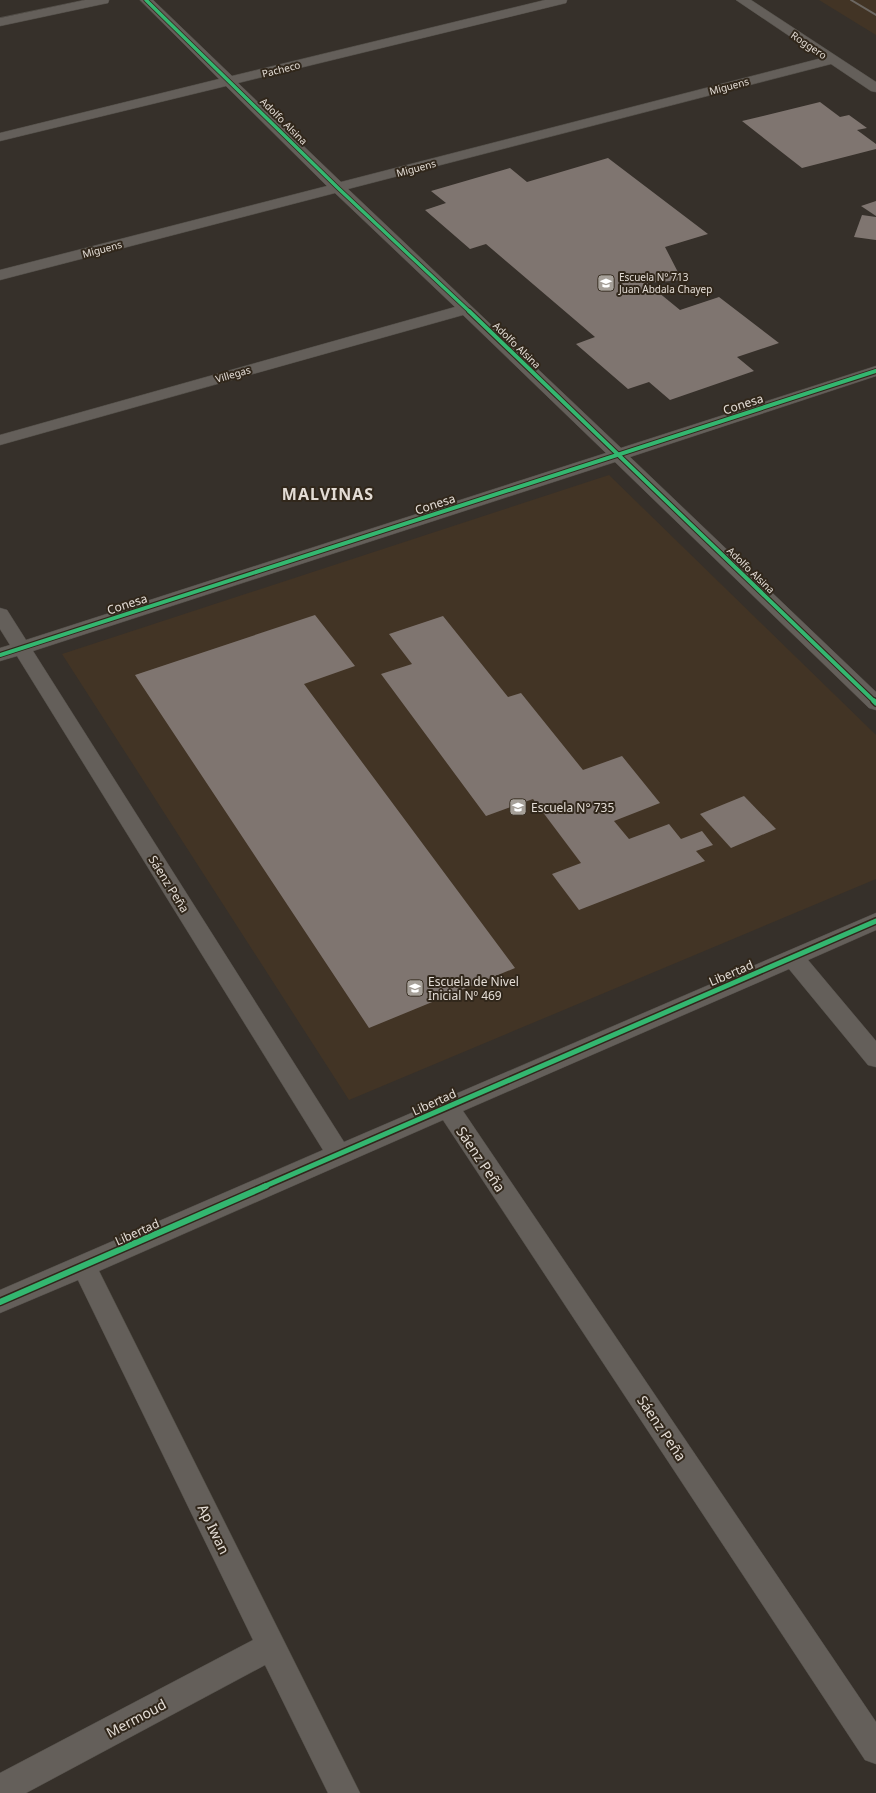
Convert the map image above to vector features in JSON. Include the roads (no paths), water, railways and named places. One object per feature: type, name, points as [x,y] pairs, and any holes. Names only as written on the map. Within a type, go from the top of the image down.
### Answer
[{"type":"street","points":[[0,22],[103,0]]},
{"type":"street","name":"Adolfo Alsina","points":[[146,0],[338,188],[876,703]]},
{"type":"street","name":"Pacheco","points":[[0,137],[561,0]]},
{"type":"street","name":"Roggero","points":[[742,0],[831,60],[876,88]]},
{"type":"street","name":"Miguens","points":[[0,275],[831,60]]},
{"type":"street","name":"Villegas","points":[[0,440],[466,309]]},
{"type":"street","name":"Conesa","points":[[0,655],[876,371]]},
{"type":"street","name":"Sáenz Peña","points":[[0,614],[339,1155]]},
{"type":"street","name":"Libertad","points":[[0,1302],[876,921]]},
{"type":"street","points":[[792,957],[876,1058]]},
{"type":"street","name":"Sáenz Peña","points":[[447,1107],[876,1749]]},
{"type":"street","name":"Ap Iwan","points":[[84,1266],[344,1793]]},
{"type":"street","name":"Mermoud","points":[[0,1790],[271,1646]]},
{"type":"railway","points":[[851,0],[876,15]]},
{"type":"place","name":"Escuela N° 713 Juan Abdala Chayep","points":[[606,283]]},
{"type":"place","name":"Escuela N° 735","points":[[518,807]]},
{"type":"place","name":"Escuela de Nivel Inicial Nº 469","points":[[415,988]]},
{"type":"district","name":"MALVINAS","points":[[328,494]]}]
